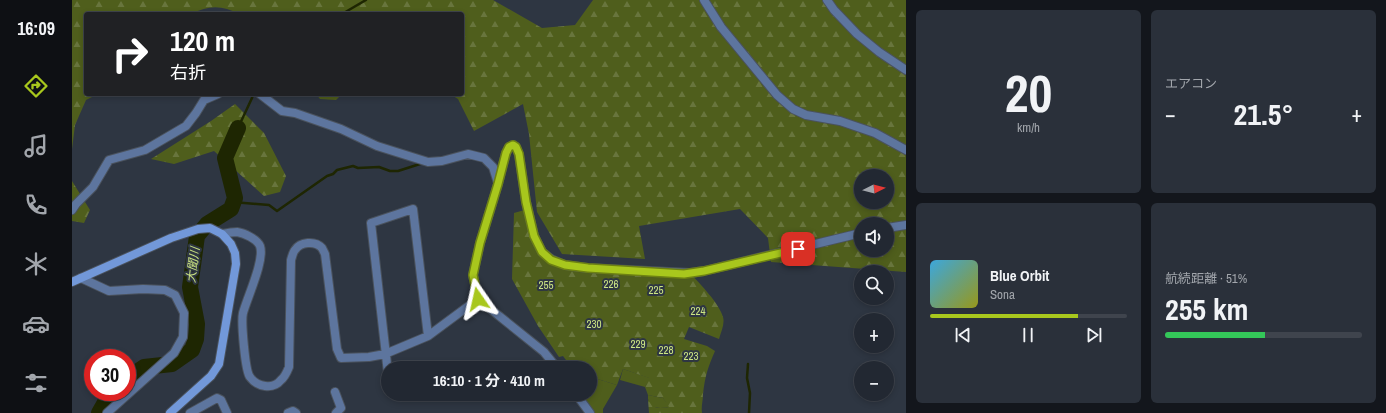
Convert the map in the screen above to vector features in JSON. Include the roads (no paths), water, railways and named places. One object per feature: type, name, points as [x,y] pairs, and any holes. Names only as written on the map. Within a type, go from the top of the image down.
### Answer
[{"type":"street","points":[[704,0],[721,27],[777,95],[793,109],[806,115],[840,121],[875,133],[906,150]]},
{"type":"street","points":[[828,0],[834,10],[857,34],[879,52],[906,70]]},
{"type":"street","points":[[72,210],[93,187],[109,160],[145,150],[186,126],[204,100],[213,96]]},
{"type":"street","points":[[263,96],[282,111],[295,113],[341,129],[377,146],[428,162],[442,161],[468,154],[484,158],[493,167],[498,184]]},
{"type":"street","points":[[551,361],[544,352],[478,299],[473,275],[480,243],[506,153],[509,147],[513,145],[516,147],[519,154],[526,202],[534,236],[542,252],[551,260],[565,265],[588,268],[690,273],[704,271],[854,235]]},
{"type":"street","points":[[386,361],[372,223],[413,209],[428,336]]},
{"type":"street","points":[[894,227],[906,225]]},
{"type":"street","points":[[72,282],[171,238],[198,228],[210,228],[222,234],[231,244],[235,253],[236,264],[219,364],[211,376],[170,413]]},
{"type":"street","points":[[222,234],[238,232],[245,234],[259,244],[262,253],[249,297],[242,314],[246,364],[249,376],[263,386],[274,386],[281,381],[289,367],[291,260],[294,250],[300,245],[310,243],[321,247],[325,254],[337,349],[342,358],[369,357],[385,354],[428,336],[478,299]]},
{"type":"street","points":[[81,278],[109,291],[143,289],[165,290],[175,295],[184,313],[183,337],[174,353],[107,413]]},
{"type":"street","points":[[335,392],[341,408],[336,413]]},
{"type":"street","points":[[190,413],[218,398],[221,400],[227,413]]},
{"type":"street","points":[[579,401],[590,413]]},
{"type":"street","points":[[288,413],[293,411],[296,413]]},
{"type":"waterway","points":[[345,12],[366,0]]},
{"type":"waterway","points":[[238,128],[252,96]]},
{"type":"waterway","name":"大聞川","points":[[136,373],[144,367],[172,364],[192,350],[196,339],[197,324],[190,287],[197,236],[207,224],[231,209],[235,198],[225,158],[238,128]]},
{"type":"waterway","points":[[233,202],[269,205],[277,211],[337,170],[353,166],[358,168],[379,167],[390,171],[398,171],[423,163]]},
{"type":"waterway","points":[[748,364],[747,378],[750,393],[749,413]]},
{"type":"waterway","name":"大聞川","points":[[99,413],[106,401]]},
{"type":"park label","name":"226","points":[[611,284]]},
{"type":"park label","name":"255","points":[[546,285]]},
{"type":"park label","name":"225","points":[[656,290]]},
{"type":"park label","name":"224","points":[[698,311]]},
{"type":"park label","name":"230","points":[[594,324]]},
{"type":"park label","name":"229","points":[[638,344]]},
{"type":"park label","name":"228","points":[[666,350]]},
{"type":"park label","name":"223","points":[[691,356]]}]
